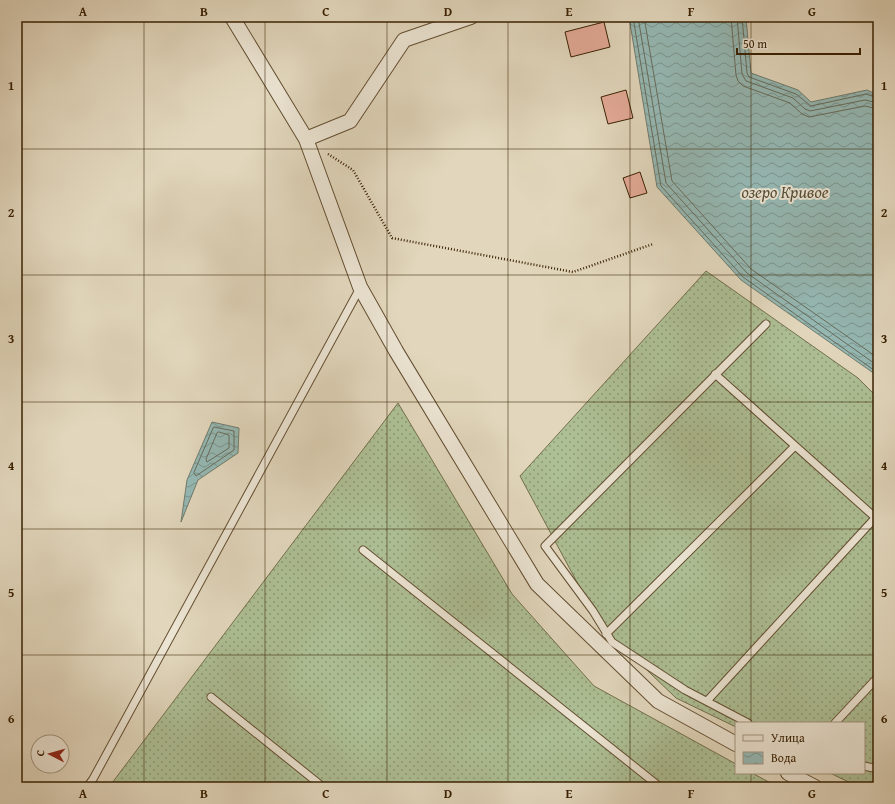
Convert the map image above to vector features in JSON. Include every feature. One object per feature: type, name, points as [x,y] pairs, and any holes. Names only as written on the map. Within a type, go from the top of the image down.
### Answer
[{"type":"street","points":[[232,17],[306,139],[360,287],[396,351],[537,584],[658,701],[735,743]]},
{"type":"street","points":[[306,139],[350,121],[404,40],[471,17]]},
{"type":"street","points":[[790,774],[815,787]]},
{"type":"lane","points":[[87,787],[93,779],[360,287]]},
{"type":"lane","points":[[746,722],[685,690],[612,642],[593,611],[545,546],[766,324]]},
{"type":"lane","points":[[706,701],[877,519],[715,374]]},
{"type":"lane","points":[[606,634],[795,446]]},
{"type":"lane","points":[[363,550],[660,787]]},
{"type":"lane","points":[[836,722],[878,677]]},
{"type":"lane","points":[[211,697],[323,787]]},
{"type":"lane","points":[[865,766],[878,769]]},
{"type":"path","points":[[306,139],[353,170],[392,238],[573,272],[653,244]]},
{"type":"green space","points":[[706,271],[858,378],[878,398],[878,787],[859,787],[832,774],[865,774],[865,722],[735,722],[735,727],[676,698],[600,625],[520,476]]},
{"type":"green space","points":[[398,403],[512,594],[594,686],[735,763],[735,774],[754,774],[778,787],[109,787]]},
{"type":"water","name":"озеро Кривое","points":[[629,17],[746,17],[751,73],[798,90],[811,102],[867,90],[878,95],[878,379],[872,372],[741,280],[657,187]]},
{"type":"water","points":[[212,422],[239,428],[238,453],[198,480],[181,522],[187,480]]},
{"type":"building","points":[[604,22],[610,47],[571,57],[565,32]]},
{"type":"building","points":[[626,90],[633,118],[608,124],[601,97]]},
{"type":"building","points":[[640,172],[647,193],[630,198],[623,178]]}]
